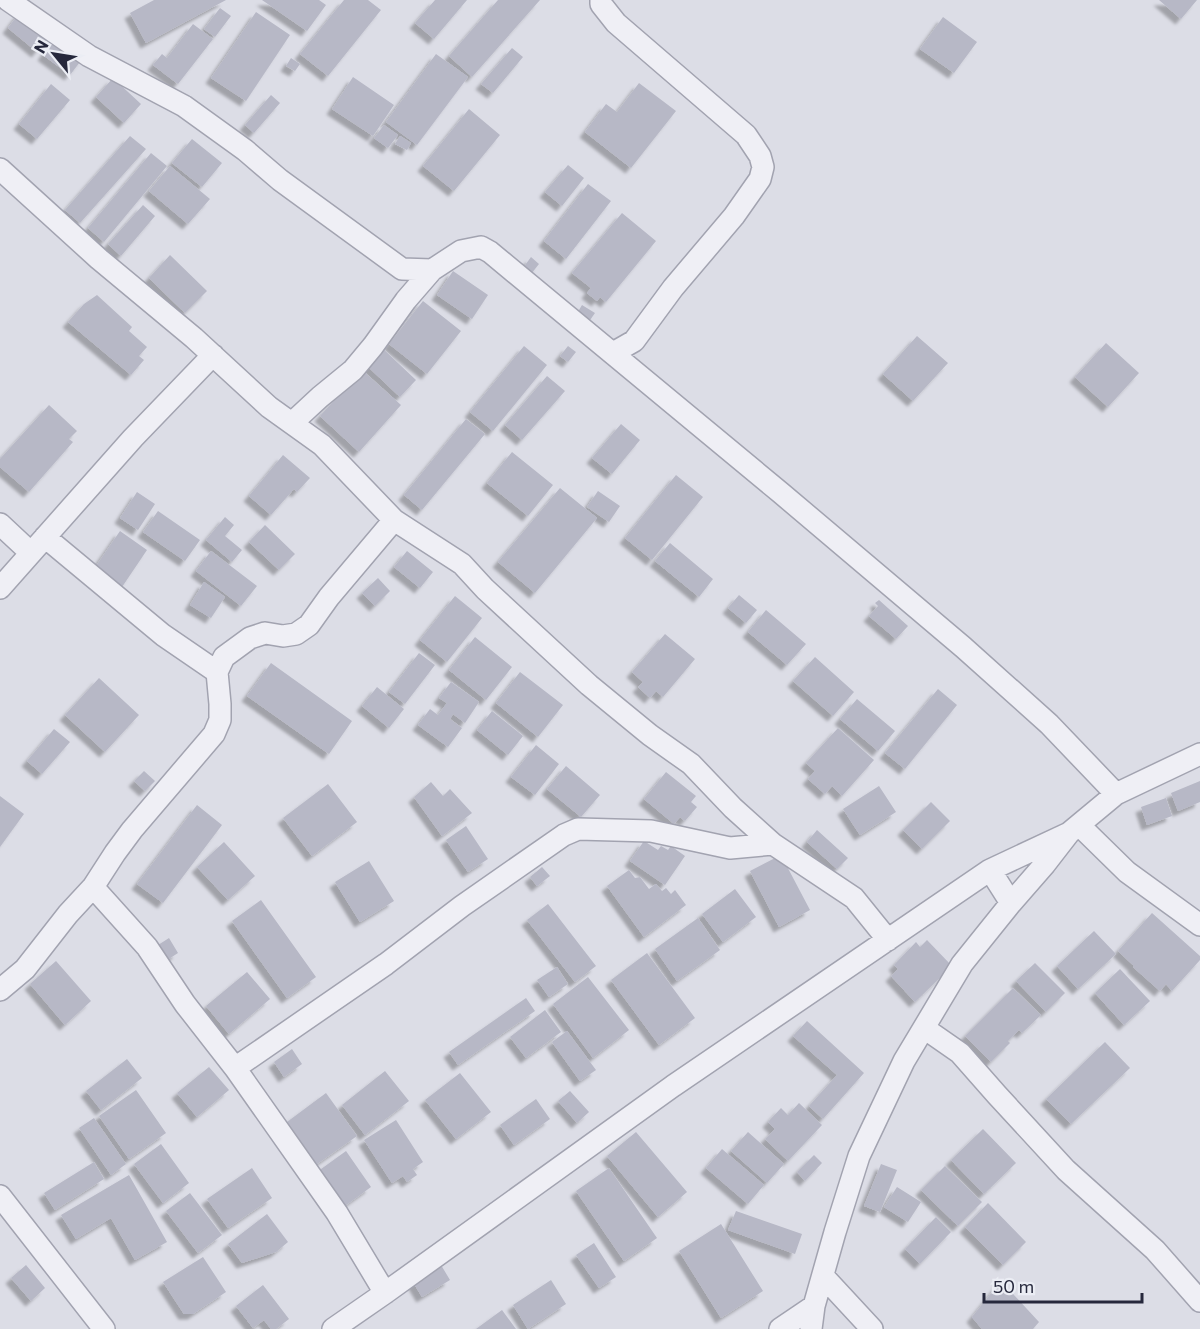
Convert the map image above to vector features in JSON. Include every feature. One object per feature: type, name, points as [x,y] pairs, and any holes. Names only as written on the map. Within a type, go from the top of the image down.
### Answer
[{"type":"street","points":[[8,0],[89,56],[184,106],[402,269],[432,270]]},
{"type":"street","points":[[601,0],[601,4],[616,23],[746,135],[760,156],[763,167],[760,179],[751,194],[673,288],[634,341],[613,353]]},
{"type":"street","points":[[0,169],[99,259],[213,355],[269,407],[322,445],[394,520],[462,564],[485,589],[590,685],[650,735],[691,764],[733,808],[774,844],[854,898],[888,940]]},
{"type":"street","points":[[292,423],[353,370],[406,300],[432,270],[461,250],[481,247],[613,353],[963,647],[1049,724],[1116,794]]},
{"type":"street","points":[[402,269],[406,300]]},
{"type":"street","points":[[0,588],[133,438],[213,355]]},
{"type":"street","points":[[0,990],[25,969],[93,886],[132,830],[214,734],[220,720],[217,672],[224,657],[249,638],[265,633],[283,636],[296,634],[309,625],[329,597],[394,520]]},
{"type":"street","points":[[0,524],[38,545],[217,672]]},
{"type":"street","points":[[811,1329],[814,1306],[859,1156],[904,1061],[962,964],[1074,829],[1116,794],[1200,754]]},
{"type":"street","points":[[235,1068],[386,964],[462,906],[564,835],[579,829],[651,831],[730,848],[774,844]]},
{"type":"street","points":[[333,1329],[673,1086],[990,870],[1074,829]]},
{"type":"street","points":[[1074,829],[1127,872],[1200,925]]},
{"type":"street","points":[[990,870],[1011,903]]},
{"type":"street","points":[[93,886],[147,947],[185,1004],[235,1068],[337,1213],[386,1293]]},
{"type":"street","points":[[924,1028],[960,1053],[1066,1170],[1155,1250],[1200,1301]]},
{"type":"street","points":[[0,1196],[104,1329]]},
{"type":"street","points":[[823,1276],[872,1329]]},
{"type":"street","points":[[780,1329],[814,1306]]},
{"type":"building","points":[[154,0],[226,0],[146,43],[130,13]]},
{"type":"building","points":[[262,0],[319,0],[326,5],[307,31]]},
{"type":"building","points":[[344,0],[368,0],[381,10],[328,76],[300,54]]},
{"type":"building","points":[[435,0],[467,0],[434,39],[415,23]]},
{"type":"building","points":[[498,0],[540,0],[472,77],[449,56]]},
{"type":"building","points":[[1159,0],[1197,0],[1181,19]]},
{"type":"building","points":[[220,8],[231,16],[215,37],[204,29]]},
{"type":"building","points":[[20,12],[50,36],[37,52],[8,28]]},
{"type":"building","points":[[256,12],[290,35],[246,101],[211,78]]},
{"type":"building","points":[[943,17],[977,42],[954,73],[920,49]]},
{"type":"building","points":[[193,24],[213,39],[178,84],[153,65],[162,54],[167,58]]},
{"type":"building","points":[[56,37],[83,58],[70,75],[43,55]]},
{"type":"building","points":[[512,48],[523,57],[493,93],[481,84]]},
{"type":"building","points":[[436,54],[468,77],[417,145],[386,122]]},
{"type":"building","points":[[291,58],[300,64],[295,71],[286,66]]},
{"type":"building","points":[[353,77],[394,105],[373,136],[332,109]]},
{"type":"building","points":[[113,78],[141,104],[124,123],[96,97]]},
{"type":"building","points":[[639,83],[676,111],[631,168],[585,132],[606,104],[617,112]]},
{"type":"building","points":[[51,84],[70,100],[37,139],[19,124]]},
{"type":"building","points":[[271,95],[280,103],[254,133],[245,125]]},
{"type":"building","points":[[469,109],[500,135],[454,191],[423,166]]},
{"type":"building","points":[[384,125],[398,135],[388,148],[374,138]]},
{"type":"building","points":[[130,136],[146,149],[80,223],[65,210]]},
{"type":"building","points":[[400,136],[411,143],[407,150],[395,144]]},
{"type":"building","points":[[192,139],[222,163],[202,187],[172,163]]},
{"type":"building","points":[[151,153],[167,166],[104,242],[88,228]]},
{"type":"building","points":[[568,165],[584,178],[562,206],[545,192]]},
{"type":"building","points":[[170,166],[210,199],[188,224],[149,191]]},
{"type":"building","points":[[588,184],[611,201],[566,259],[544,241]]},
{"type":"building","points":[[143,205],[155,216],[121,256],[108,244]]},
{"type":"building","points":[[622,213],[656,241],[606,302],[600,297],[597,301],[587,293],[591,288],[572,273]]},
{"type":"building","points":[[170,255],[207,291],[185,313],[149,278]]},
{"type":"building","points":[[531,257],[539,264],[531,274],[523,268]]},
{"type":"building","points":[[453,271],[488,295],[472,319],[437,295]]},
{"type":"building","points":[[97,295],[132,327],[129,331],[147,347],[139,356],[144,360],[131,375],[68,322],[84,304]]},
{"type":"building","points":[[423,301],[461,331],[427,374],[389,344]]},
{"type":"building","points":[[582,305],[595,313],[588,323],[576,315]]},
{"type":"building","points":[[917,336],[948,363],[913,401],[883,374]]},
{"type":"building","points":[[1106,343],[1139,373],[1108,407],[1075,377]]},
{"type":"building","points":[[379,345],[416,380],[400,397],[363,362]]},
{"type":"building","points":[[524,346],[547,365],[493,431],[470,412]]},
{"type":"building","points":[[568,346],[576,352],[568,362],[560,356]]},
{"type":"building","points":[[362,370],[401,405],[359,452],[320,416]]},
{"type":"building","points":[[547,376],[565,391],[522,440],[505,425]]},
{"type":"building","points":[[49,405],[77,431],[69,439],[73,442],[29,492],[0,467],[0,459]]},
{"type":"building","points":[[466,419],[485,434],[422,510],[404,495]]},
{"type":"building","points":[[621,424],[640,440],[612,474],[592,458]]},
{"type":"building","points":[[512,452],[553,485],[528,516],[487,483]]},
{"type":"building","points":[[283,455],[310,478],[297,492],[294,489],[271,515],[249,496]]},
{"type":"building","points":[[676,475],[703,497],[652,560],[625,538]]},
{"type":"building","points":[[560,488],[597,518],[535,593],[498,562]]},
{"type":"building","points":[[598,491],[620,506],[609,522],[587,507]]},
{"type":"building","points":[[137,492],[155,504],[138,530],[120,518]]},
{"type":"building","points":[[158,511],[200,540],[185,561],[143,532]]},
{"type":"building","points":[[225,517],[234,525],[225,536],[242,550],[232,562],[206,540]]},
{"type":"building","points":[[265,525],[295,554],[279,570],[249,542]]},
{"type":"building","points":[[120,531],[147,550],[122,587],[94,569]]},
{"type":"building","points":[[670,543],[713,579],[699,597],[655,561]]},
{"type":"building","points":[[211,551],[257,586],[241,606],[196,571]]},
{"type":"building","points":[[407,551],[433,572],[420,588],[394,567]]},
{"type":"building","points":[[378,578],[390,591],[375,606],[362,593]]},
{"type":"building","points":[[204,582],[225,597],[211,618],[190,605]]},
{"type":"building","points":[[739,595],[757,610],[746,623],[728,608]]},
{"type":"building","points":[[455,596],[482,618],[447,662],[420,640]]},
{"type":"building","points":[[879,600],[908,626],[896,639],[869,616],[878,606],[875,603]]},
{"type":"building","points":[[766,610],[806,644],[787,665],[748,632]]},
{"type":"building","points":[[665,634],[695,659],[663,697],[656,691],[650,698],[638,687],[643,682],[632,672]]},
{"type":"building","points":[[475,637],[512,667],[486,700],[449,670]]},
{"type":"building","points":[[419,653],[435,665],[405,704],[389,692]]},
{"type":"building","points":[[815,657],[854,692],[833,716],[793,681]]},
{"type":"building","points":[[271,663],[352,721],[329,754],[247,696]]},
{"type":"building","points":[[520,672],[563,705],[538,737],[496,703]]},
{"type":"building","points":[[99,678],[139,715],[105,752],[65,715]]},
{"type":"building","points":[[451,682],[479,702],[465,723],[453,714],[450,719],[462,728],[448,747],[418,725],[430,709],[438,715],[447,703],[439,698]]},
{"type":"building","points":[[377,687],[404,709],[389,728],[362,706]]},
{"type":"building","points":[[938,689],[957,705],[905,769],[885,753]]},
{"type":"building","points":[[857,699],[895,731],[878,751],[840,719]]},
{"type":"building","points":[[492,711],[523,736],[508,755],[477,730]]},
{"type":"building","points":[[838,728],[874,760],[842,796],[832,786],[825,794],[808,779],[815,771],[806,763]]},
{"type":"building","points":[[54,729],[70,742],[42,774],[27,761]]},
{"type":"building","points":[[536,745],[559,764],[535,795],[511,777]]},
{"type":"building","points":[[566,766],[600,795],[581,817],[547,789]]},
{"type":"building","points":[[144,771],[155,781],[145,791],[134,781]]},
{"type":"building","points":[[666,772],[696,796],[691,802],[697,807],[685,821],[680,817],[674,824],[644,799]]},
{"type":"building","points":[[1200,781],[1200,802],[1178,811],[1171,793]]},
{"type":"building","points":[[431,782],[443,796],[450,789],[472,813],[442,836],[414,797]]},
{"type":"building","points":[[328,784],[357,822],[312,856],[283,818]]},
{"type":"building","points":[[879,786],[896,812],[860,835],[843,809]]},
{"type":"building","points":[[0,796],[24,814],[0,847]]},
{"type":"building","points":[[1166,798],[1172,816],[1147,825],[1141,807]]},
{"type":"building","points":[[931,802],[950,821],[922,849],[903,830]]},
{"type":"building","points":[[197,805],[222,825],[163,903],[137,884]]},
{"type":"building","points":[[466,826],[488,859],[468,872],[446,840]]},
{"type":"building","points":[[817,830],[848,858],[837,869],[807,842]]},
{"type":"building","points":[[644,841],[658,850],[661,846],[668,850],[671,846],[685,856],[665,885],[630,861]]},
{"type":"building","points":[[224,842],[255,876],[228,900],[197,867]]},
{"type":"building","points":[[781,855],[810,910],[779,927],[750,871]]},
{"type":"building","points":[[369,861],[394,901],[360,922],[335,882]]},
{"type":"building","points":[[542,867],[550,876],[537,886],[530,877]]},
{"type":"building","points":[[629,870],[635,878],[640,877],[649,889],[656,884],[662,891],[666,888],[671,894],[675,890],[686,905],[644,937],[607,886]]},
{"type":"building","points":[[735,889],[756,917],[723,942],[702,914]]},
{"type":"building","points":[[261,900],[316,977],[287,998],[232,921]]},
{"type":"building","points":[[548,904],[596,966],[575,982],[527,920]]},
{"type":"building","points":[[1152,913],[1200,956],[1200,960],[1172,991],[1166,984],[1160,991],[1118,951]]},
{"type":"building","points":[[698,918],[720,950],[677,981],[655,949]]},
{"type":"building","points":[[1094,931],[1116,954],[1078,989],[1057,966]]},
{"type":"building","points":[[169,938],[178,953],[164,962],[155,947]]},
{"type":"building","points":[[927,940],[952,966],[915,1002],[891,976],[898,969],[894,965],[916,942],[920,947]]},
{"type":"building","points":[[647,953],[695,1018],[659,1045],[611,980]]},
{"type":"building","points":[[56,961],[91,1001],[65,1025],[30,984]]},
{"type":"building","points":[[1035,963],[1065,993],[1046,1012],[1016,981]]},
{"type":"building","points":[[557,967],[568,984],[549,997],[537,980]]},
{"type":"building","points":[[1120,969],[1150,1001],[1124,1025],[1095,993]]},
{"type":"building","points":[[247,972],[270,999],[229,1034],[206,1006]]},
{"type":"building","points":[[588,977],[629,1030],[593,1058],[553,1004]]},
{"type":"building","points":[[1013,988],[1041,1015],[1022,1033],[1019,1030],[991,1062],[965,1036]]},
{"type":"building","points":[[526,998],[535,1011],[458,1065],[449,1052]]},
{"type":"building","points":[[545,1010],[561,1032],[526,1058],[510,1037]]},
{"type":"building","points":[[807,1021],[864,1073],[823,1119],[809,1106],[837,1075],[793,1036]]},
{"type":"building","points":[[567,1031],[596,1070],[580,1081],[552,1042]]},
{"type":"building","points":[[1105,1042],[1130,1068],[1071,1124],[1046,1099]]},
{"type":"building","points":[[292,1049],[302,1064],[284,1077],[274,1062]]},
{"type":"building","points":[[127,1059],[142,1078],[101,1110],[86,1091]]},
{"type":"building","points":[[209,1067],[229,1090],[197,1117],[177,1093]]},
{"type":"building","points":[[385,1071],[409,1101],[365,1135],[342,1105]]},
{"type":"building","points":[[460,1073],[491,1112],[456,1139],[425,1100]]},
{"type":"building","points":[[136,1090],[166,1133],[129,1159],[99,1116]]},
{"type":"building","points":[[570,1091],[589,1112],[577,1123],[558,1101]]},
{"type":"building","points":[[326,1093],[357,1136],[317,1164],[287,1122]]},
{"type":"building","points":[[536,1099],[550,1119],[514,1145],[500,1125]]},
{"type":"building","points":[[799,1103],[822,1125],[788,1161],[765,1139],[775,1129],[768,1122],[781,1108],[788,1115]]},
{"type":"building","points":[[94,1118],[126,1164],[111,1175],[79,1128]]},
{"type":"building","points":[[396,1120],[423,1162],[413,1169],[417,1175],[407,1182],[403,1176],[392,1183],[364,1140]]},
{"type":"building","points":[[983,1129],[1016,1163],[984,1194],[951,1160]]},
{"type":"building","points":[[636,1132],[687,1192],[658,1217],[607,1156]]},
{"type":"building","points":[[748,1132],[784,1164],[767,1183],[731,1151]]},
{"type":"building","points":[[161,1144],[189,1183],[163,1203],[134,1164]]},
{"type":"building","points":[[722,1149],[764,1185],[748,1204],[706,1168]]},
{"type":"building","points":[[346,1151],[371,1187],[342,1208],[317,1172]]},
{"type":"building","points":[[814,1155],[822,1163],[805,1181],[797,1172]]},
{"type":"building","points":[[94,1162],[104,1179],[55,1210],[44,1193]]},
{"type":"building","points":[[881,1164],[897,1170],[880,1212],[864,1206]]},
{"type":"building","points":[[945,1166],[982,1202],[958,1226],[921,1190]]},
{"type":"building","points":[[252,1168],[272,1198],[228,1228],[207,1199]]},
{"type":"building","points":[[609,1168],[657,1238],[624,1261],[576,1191]]},
{"type":"building","points":[[129,1175],[167,1242],[135,1260],[111,1218],[76,1239],[61,1215]]},
{"type":"building","points":[[897,1187],[921,1202],[908,1222],[884,1207]]},
{"type":"building","points":[[190,1193],[222,1235],[198,1253],[166,1211]]},
{"type":"building","points":[[988,1203],[1026,1242],[1003,1265],[965,1227]]},
{"type":"building","points":[[736,1211],[802,1234],[795,1254],[728,1230]]},
{"type":"building","points":[[267,1214],[288,1242],[276,1252],[242,1263],[228,1244]]},
{"type":"building","points":[[936,1217],[951,1232],[920,1264],[905,1249]]},
{"type":"building","points":[[721,1224],[763,1291],[721,1318],[679,1251]]},
{"type":"building","points":[[594,1243],[616,1277],[599,1288],[576,1255]]},
{"type":"building","points":[[203,1257],[226,1292],[193,1314],[184,1314],[163,1282]]},
{"type":"building","points":[[26,1265],[45,1288],[31,1301],[11,1278]]},
{"type":"building","points":[[441,1265],[450,1280],[422,1297],[413,1282]]},
{"type":"building","points":[[551,1280],[566,1304],[528,1329],[513,1305]]},
{"type":"building","points":[[1001,1281],[1039,1322],[1033,1329],[982,1329],[972,1317]]},
{"type":"building","points":[[263,1285],[289,1319],[276,1329],[271,1329],[264,1320],[253,1328],[236,1306]]},
{"type":"building","points":[[502,1310],[516,1329],[476,1329]]}]
